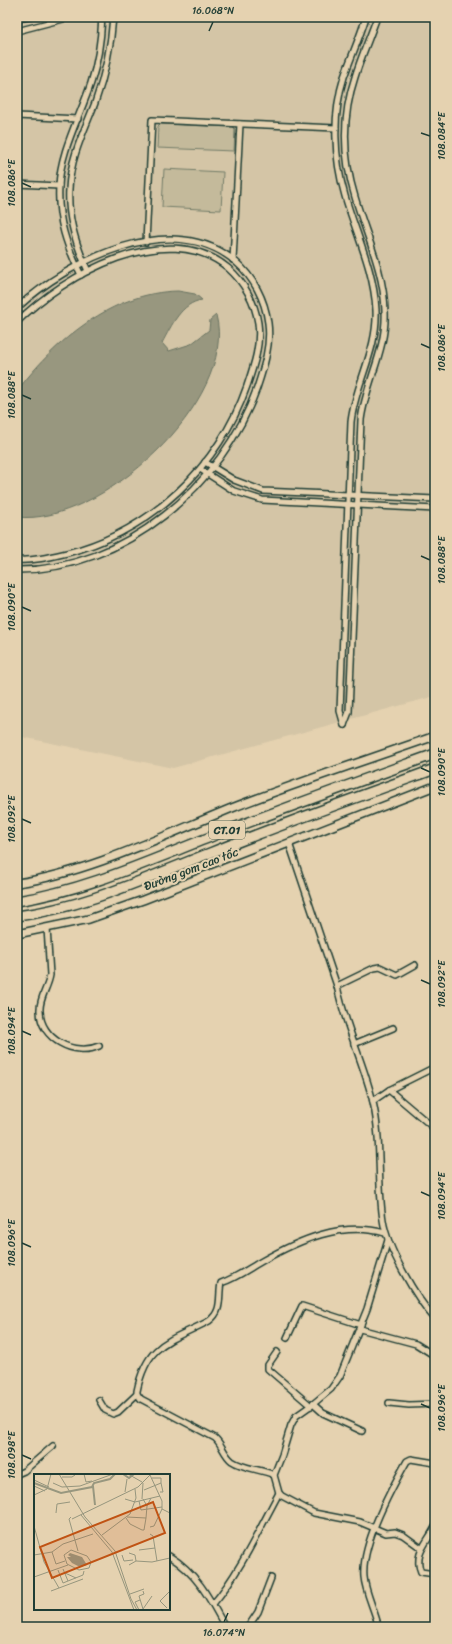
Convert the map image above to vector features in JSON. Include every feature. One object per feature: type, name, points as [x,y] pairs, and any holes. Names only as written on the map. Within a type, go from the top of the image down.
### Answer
[{"type":"highway","name":"CT.01","points":[[17,901],[60,892],[101,879],[259,818],[435,754]]},
{"type":"highway","name":"CT.01","points":[[17,916],[62,907],[105,894],[262,832],[435,769]]},
{"type":"main road","points":[[17,883],[58,875],[99,861],[268,794],[435,736]]},
{"type":"main road","name":"Đường gom cao tốc","points":[[17,934],[89,918],[143,900],[435,786]]},
{"type":"street","points":[[17,20],[29,17]]},
{"type":"street","points":[[17,31],[71,17]]},
{"type":"street","points":[[81,275],[67,244],[60,217],[59,186],[63,160],[97,61],[102,17]]},
{"type":"street","points":[[88,271],[76,240],[71,220],[68,200],[70,177],[76,151],[96,98],[107,63],[113,17]]},
{"type":"street","points":[[366,17],[342,84],[336,128],[337,160],[342,188],[369,268],[375,294],[376,312],[373,341],[356,394],[352,415],[340,711],[344,725],[349,712],[362,413],[381,348],[386,312],[380,273],[350,181],[347,162],[346,130],[352,87],[377,17]]},
{"type":"street","points":[[17,116],[78,119]]},
{"type":"street","points":[[146,242],[152,120],[336,128]]},
{"type":"street","points":[[233,260],[240,124]]},
{"type":"street","points":[[17,184],[59,186]]},
{"type":"street","points":[[17,308],[51,281],[84,262],[104,254],[146,242],[169,238],[190,240],[214,247],[233,260],[248,275],[262,298],[268,324],[268,346],[262,371],[252,400],[238,430],[214,468],[188,495],[160,519],[134,537],[101,552],[50,567],[17,570]]},
{"type":"street","points":[[17,322],[49,294],[88,271],[107,263],[140,253],[175,248],[195,251],[218,261],[234,274],[243,285],[253,304],[257,318],[258,341],[256,357],[238,409],[224,435],[200,469],[176,493],[154,512],[124,531],[97,543],[51,557],[30,561],[17,560]]},
{"type":"street","points":[[205,462],[242,484],[263,490],[349,496],[435,499]]},
{"type":"street","points":[[200,469],[207,476],[234,491],[262,500],[358,506],[435,508]]},
{"type":"street","points":[[97,543],[101,552]]},
{"type":"street","points":[[289,843],[337,986],[342,1006],[373,1101],[378,1131],[380,1189],[385,1233],[417,1295],[435,1319]]},
{"type":"street","points":[[47,928],[50,975],[49,983],[40,1002],[42,1025],[56,1042],[90,1050],[99,1046]]},
{"type":"street","points":[[337,986],[374,968],[383,968],[397,975],[415,966]]},
{"type":"street","points":[[354,1044],[393,1028]]},
{"type":"street","points":[[373,1101],[389,1090],[435,1067]]},
{"type":"street","points":[[389,1090],[435,1129]]},
{"type":"street","points":[[99,1400],[105,1410],[113,1414],[118,1412],[137,1394],[145,1368],[156,1350],[165,1343],[203,1324],[215,1316],[219,1308],[221,1283],[236,1277],[281,1250],[314,1236],[333,1232],[364,1229],[371,1229],[385,1233]]},
{"type":"street","points":[[388,1240],[360,1327],[338,1380],[312,1405],[293,1420],[274,1475],[279,1493],[286,1499],[314,1513],[360,1522],[375,1527],[386,1533],[396,1532],[404,1535],[421,1548]]},
{"type":"street","points":[[288,1338],[302,1306],[360,1327],[424,1347],[435,1356]]},
{"type":"street","points":[[277,1352],[268,1365],[268,1369],[323,1413],[362,1431]]},
{"type":"street","points":[[137,1394],[141,1399],[214,1438],[221,1444],[230,1459],[236,1463],[274,1475]]},
{"type":"street","points":[[389,1403],[413,1405],[435,1404]]},
{"type":"street","points":[[17,1474],[24,1471],[53,1446]]},
{"type":"street","points":[[376,1627],[373,1605],[364,1578],[366,1554],[375,1527],[407,1461],[411,1459],[434,1463],[435,1457]]},
{"type":"street","points":[[212,1604],[225,1587],[257,1535],[279,1493]]},
{"type":"street","points":[[435,1528],[421,1548],[419,1557],[419,1567],[421,1572],[435,1574]]},
{"type":"street","points":[[170,1557],[194,1575],[225,1627]]},
{"type":"street","points":[[248,1627],[258,1612],[271,1578]]},
{"type":"shaded area","points":[[17,17],[435,17],[435,696],[173,768],[17,736]]},
{"type":"shaded area","points":[[160,124],[233,127],[235,129],[234,151],[157,148],[158,126]]},
{"type":"shaded area","points":[[164,169],[223,172],[221,210],[162,207]]},
{"type":"shaded area","points":[[178,291],[195,294],[202,300],[188,305],[174,322],[162,343],[169,351],[191,344],[209,330],[210,320],[216,315],[217,349],[206,384],[185,419],[156,452],[122,480],[86,502],[50,515],[17,517],[17,391],[49,354],[87,323],[108,310],[130,300],[154,294]]}]
